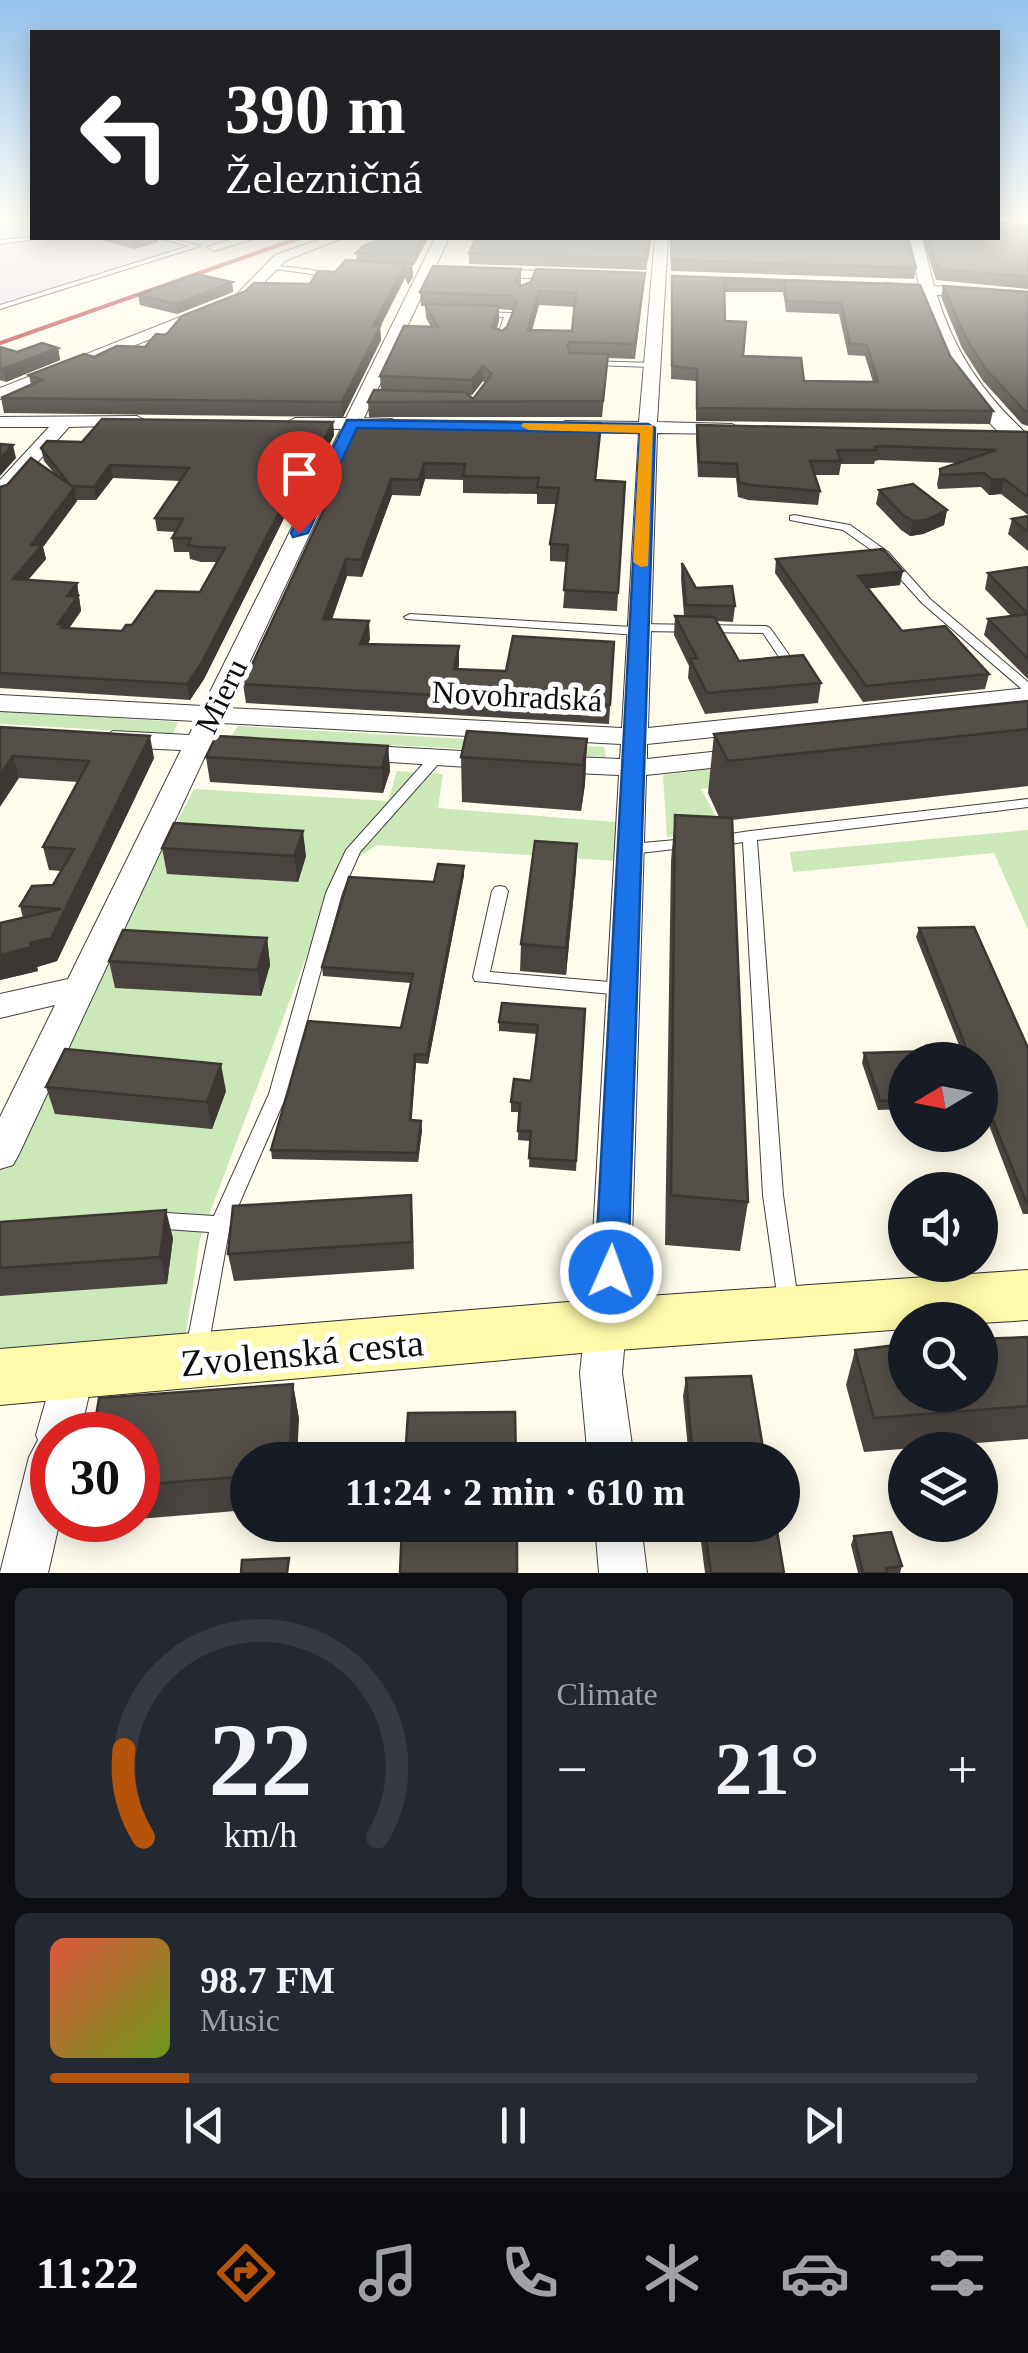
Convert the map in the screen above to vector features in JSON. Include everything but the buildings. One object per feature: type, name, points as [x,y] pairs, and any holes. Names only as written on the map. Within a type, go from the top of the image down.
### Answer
[{"type":"street","points":[[2,391],[241,298],[249,289]]},
{"type":"street","name":"Mieru","points":[[0,1154],[352,424],[414,311],[422,289]]},
{"type":"street","points":[[609,1442],[602,1373],[604,1325],[611,1272],[638,629],[659,289]]},
{"type":"street","points":[[928,289],[954,363],[1024,438]]},
{"type":"street","points":[[946,289],[1028,296]]},
{"type":"street","points":[[0,422],[161,422]]},
{"type":"street","points":[[0,492],[64,422]]},
{"type":"street","points":[[272,423],[416,424]]},
{"type":"street","points":[[552,426],[756,429]]},
{"type":"street","points":[[991,432],[1024,438]]},
{"type":"street","name":"Novohradská","points":[[0,703],[205,729],[635,752],[1028,696]]},
{"type":"street","name":"Novohradská","points":[[79,737],[205,729],[278,748]]},
{"type":"street","name":"Novohradská","points":[[317,750],[436,758],[783,752]]},
{"type":"street","points":[[2,999],[79,988]]},
{"type":"street","name":"Zvolenská cesta","points":[[0,1378],[194,1364],[604,1325],[1028,1296]]},
{"type":"street","points":[[63,1412],[73,1372]]},
{"type":"street","points":[[24,1573],[31,1542]]},
{"type":"street","points":[[620,1542],[623,1573]]},
{"type":"lane","points":[[0,307],[57,289]]},
{"type":"lane","points":[[523,294],[525,289]]},
{"type":"lane","points":[[473,314],[509,315],[500,340]]},
{"type":"lane","points":[[588,362],[652,365]]},
{"type":"lane","points":[[365,398],[383,398]]},
{"type":"lane","points":[[794,518],[846,527],[884,554],[926,601],[1028,688]]},
{"type":"lane","points":[[410,617],[638,629],[766,630],[793,668]]},
{"type":"lane","points":[[194,1364],[220,1225],[278,1094],[334,893],[354,850],[436,758]]},
{"type":"lane","points":[[631,849],[1028,803]]},
{"type":"lane","points":[[750,836],[773,1195],[789,1312]]},
{"type":"lane","points":[[500,891],[481,977],[623,989]]},
{"type":"lane","points":[[137,1219],[220,1225]]},
{"type":"shaded area","points":[[0,289],[57,289],[0,307]]},
{"type":"green space","points":[[0,711],[178,722],[173,734],[0,724]]},
{"type":"green space","points":[[238,726],[604,747],[606,757],[231,736]]},
{"type":"green space","points":[[1028,755],[701,789],[722,828],[667,837],[663,775],[787,759]]},
{"type":"green space","points":[[397,771],[443,774],[438,808],[616,822],[616,861],[377,845],[339,870],[200,1239],[185,1339],[0,1354],[0,1156],[194,789],[388,801]]},
{"type":"green space","points":[[1028,830],[1028,930],[994,853],[793,872],[790,852]]},
{"type":"railway","points":[[0,343],[153,289]]},
{"type":"slow traffic","points":[[529,426],[648,428],[641,562]]},
{"type":"route","points":[[299,533],[352,424],[648,428],[611,1272]]}]
